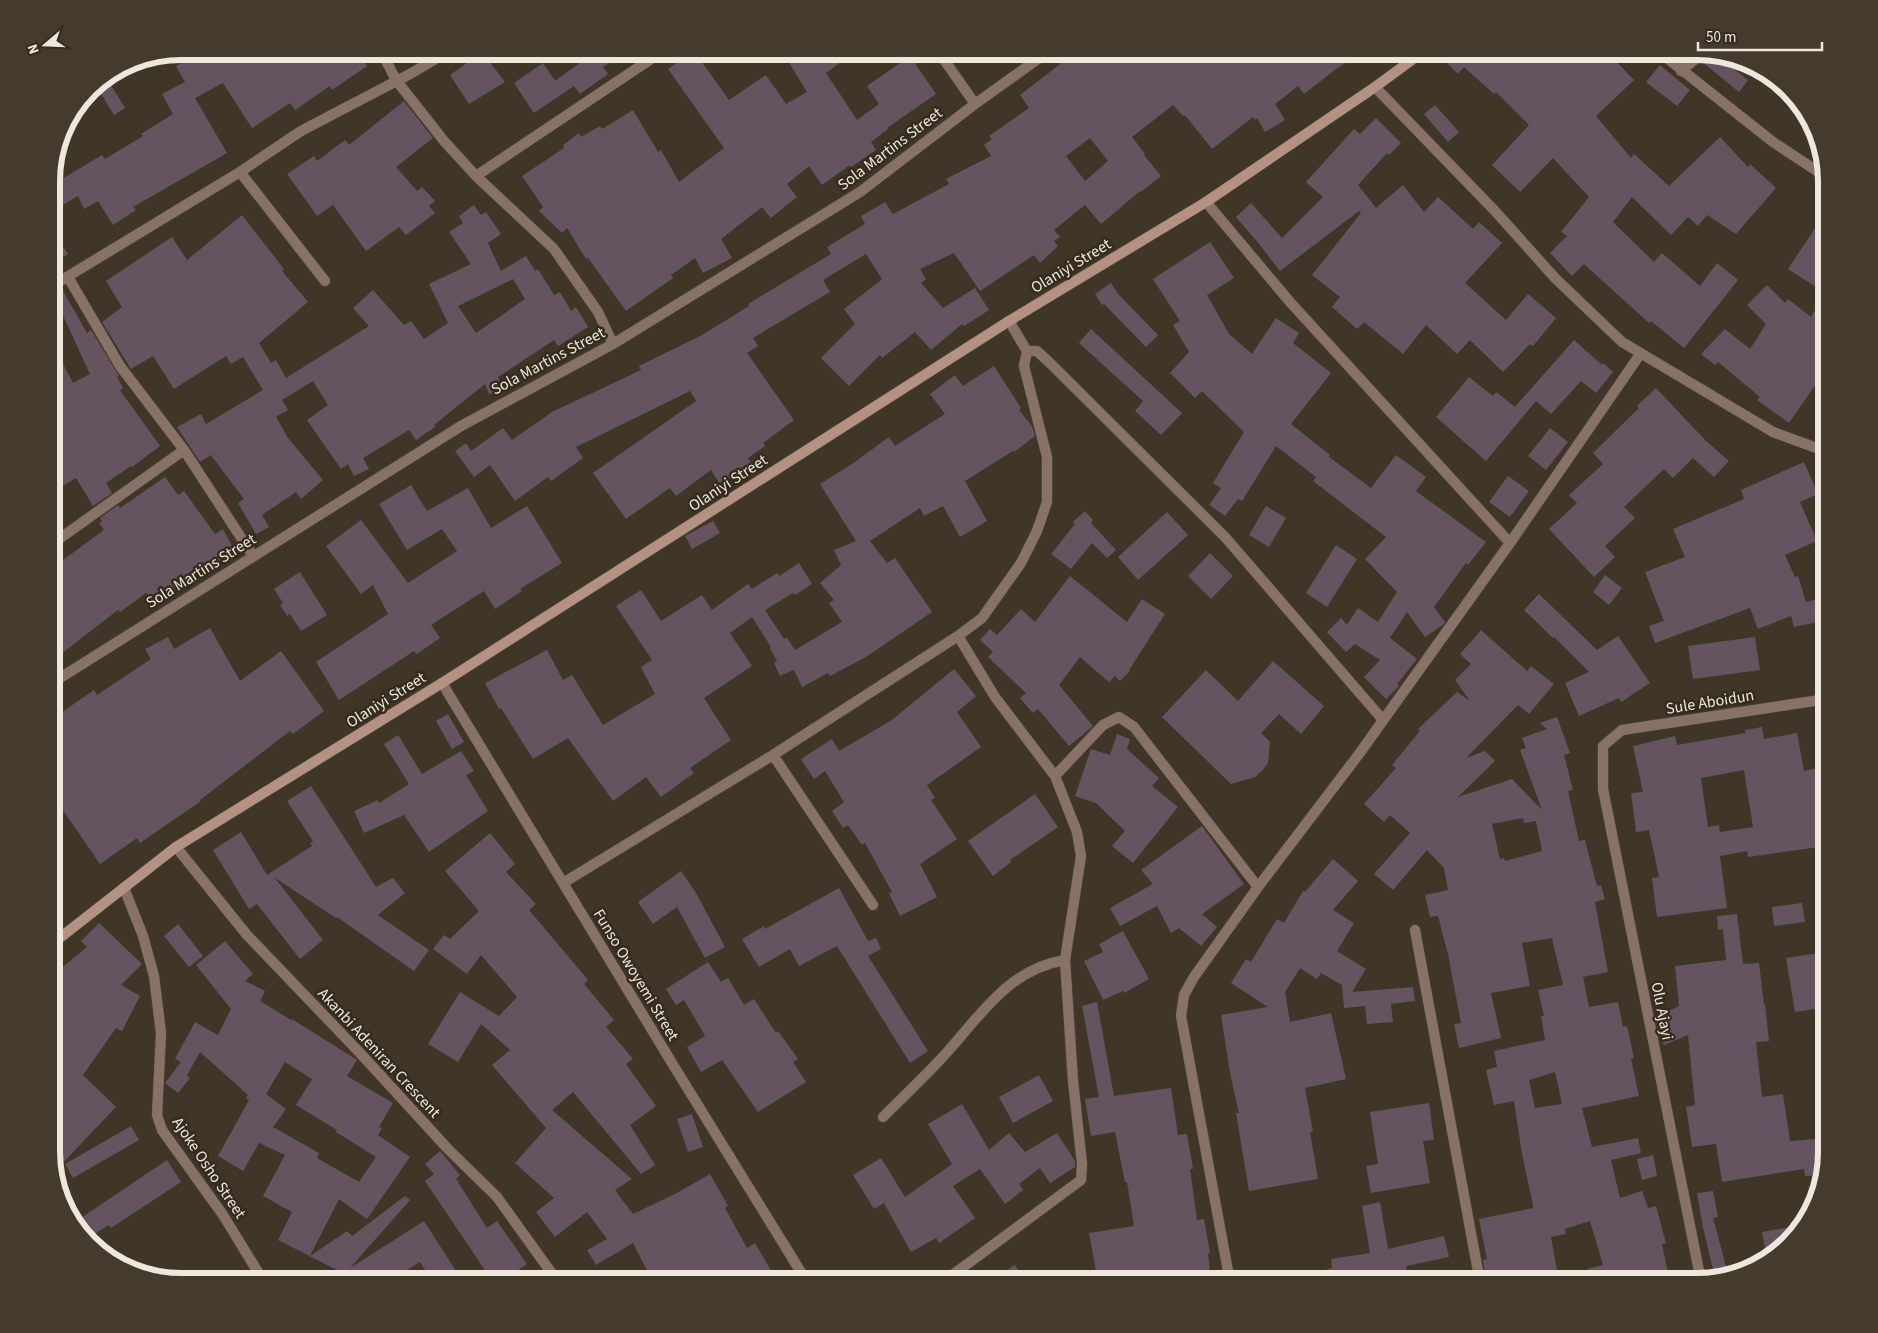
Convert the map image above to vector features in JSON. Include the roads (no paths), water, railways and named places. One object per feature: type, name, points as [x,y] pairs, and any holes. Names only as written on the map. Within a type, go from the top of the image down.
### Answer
[{"type":"street","points":[[386,60],[396,80],[444,142],[476,176],[554,249],[598,312],[613,344]]},
{"type":"street","points":[[60,282],[240,172],[301,131],[433,60]]},
{"type":"street","points":[[476,176],[650,60]]},
{"type":"street","points":[[944,60],[975,104]]},
{"type":"street","name":"Sola Martins Street","points":[[60,678],[461,426],[613,344],[860,192],[975,104],[1036,60]]},
{"type":"street","name":"Olaniyi Street","points":[[60,938],[176,847],[442,683],[1009,321],[1206,202],[1412,60]]},
{"type":"street","points":[[1668,60],[1772,142],[1818,172]]},
{"type":"street","points":[[1681,71],[1694,60]]},
{"type":"street","points":[[1375,87],[1494,211],[1555,278],[1622,342],[1773,432],[1818,444]]},
{"type":"street","points":[[240,172],[325,281]]},
{"type":"street","points":[[1206,202],[1290,302],[1510,543]]},
{"type":"street","points":[[68,277],[120,366],[184,450],[253,556]]},
{"type":"street","points":[[563,883],[773,755],[958,636],[982,618],[1021,563],[1036,531],[1046,502],[1047,456],[1024,366],[1026,351],[1009,321]]},
{"type":"street","points":[[1026,351],[1037,351],[1051,364],[1225,537],[1383,720]]},
{"type":"street","points":[[1228,1273],[1180,1016],[1184,995],[1258,887],[1383,720],[1510,543],[1641,352]]},
{"type":"street","points":[[60,538],[184,450]]},
{"type":"street","points":[[954,1273],[1082,1180],[1065,960],[1081,856],[1077,832],[1055,776],[995,696],[958,636]]},
{"type":"street","name":"Funso Owoyemi Street","points":[[442,683],[801,1273]]},
{"type":"street","name":"Sule Aboidun","points":[[1603,746],[1622,730],[1818,701]]},
{"type":"street","points":[[1055,776],[1104,725],[1119,717],[1134,727],[1258,887]]},
{"type":"street","name":"Olu Ajayi","points":[[1603,746],[1603,788],[1699,1273]]},
{"type":"street","points":[[773,755],[873,905]]},
{"type":"street","name":"Akanbi Adeniran Crescent","points":[[176,847],[247,935],[360,1052],[448,1149],[497,1197],[552,1273]]},
{"type":"street","name":"Ajoke Osho Street","points":[[124,888],[143,936],[154,976],[161,1033],[157,1115],[162,1130],[223,1215],[258,1273]]},
{"type":"street","points":[[1415,930],[1478,1273]]},
{"type":"street","points":[[883,1116],[938,1062],[985,1008],[1022,975],[1051,963],[1065,960]]}]
